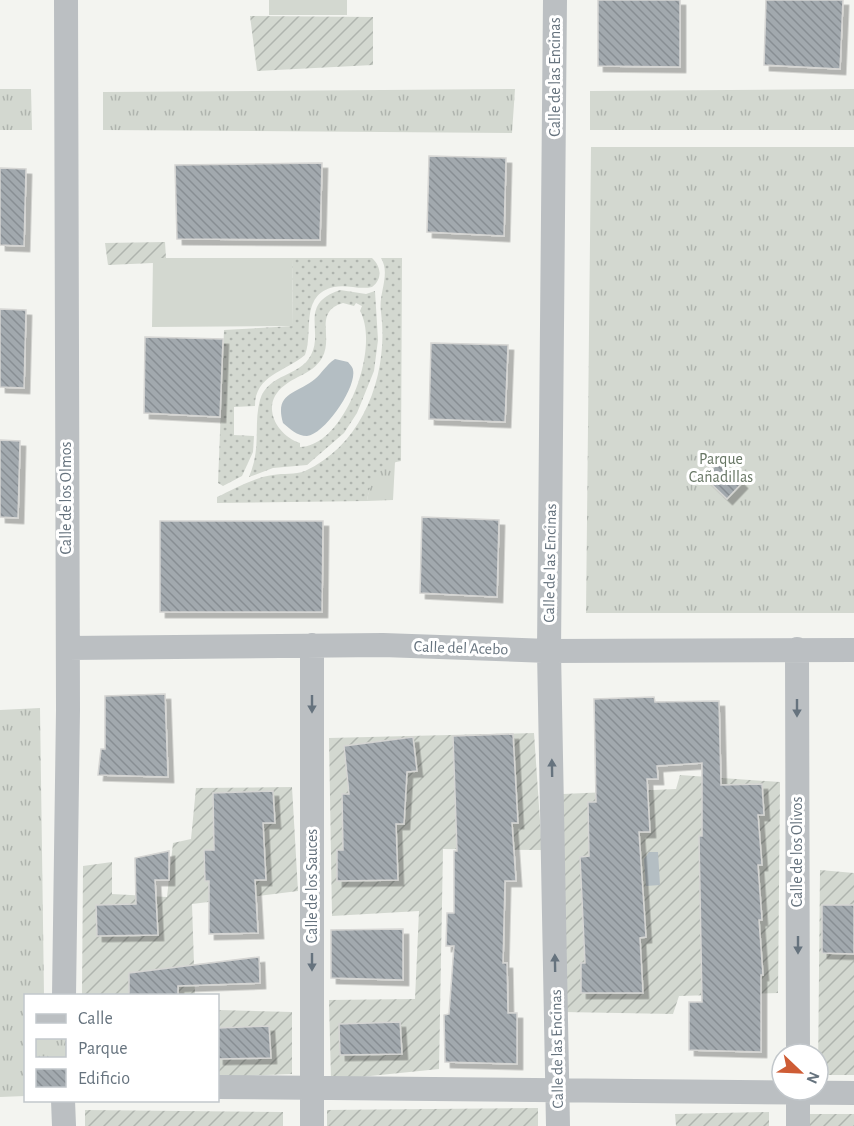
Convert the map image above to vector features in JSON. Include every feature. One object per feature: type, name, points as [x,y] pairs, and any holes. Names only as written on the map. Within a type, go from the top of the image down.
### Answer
[{"type":"street","name":"Calle de los Olmos","points":[[64,994],[68,648],[66,0]]},
{"type":"street","name":"Calle de las Encinas","points":[[555,0],[549,651],[558,1126]]},
{"type":"street","name":"Calle del Acebo","points":[[68,648],[312,645],[549,651],[854,650]]},
{"type":"street","name":"Calle de los Sauces","points":[[312,645],[312,1126]]},
{"type":"street","name":"Calle de los Olivos","points":[[797,649],[798,1042]]},
{"type":"street","points":[[219,1086],[770,1092]]},
{"type":"street","points":[[830,1093],[854,1093]]},
{"type":"street","points":[[63,1102],[64,1126]]},
{"type":"street","points":[[798,1102],[798,1126]]},
{"type":"green space","points":[[269,0],[347,0],[347,15],[269,15]]},
{"type":"green space","points":[[250,16],[373,17],[373,65],[257,71]]},
{"type":"green space","points":[[0,89],[31,89],[32,130],[0,130]]},
{"type":"green space","points":[[515,89],[512,133],[103,130],[103,92]]},
{"type":"green space","points":[[854,89],[854,130],[590,130],[590,91]]},
{"type":"green space","name":"Parque Cañadillas","points":[[591,147],[854,147],[854,613],[586,613]]},
{"type":"green space","points":[[165,242],[166,258],[153,258],[153,263],[108,265],[105,243]]},
{"type":"green space","points":[[153,258],[292,258],[293,326],[152,327]]},
{"type":"green space","points":[[292,258],[372,258],[380,272],[376,284],[372,287],[339,286],[323,291],[312,306],[305,355],[272,375],[260,387],[255,406],[234,407],[234,435],[254,436],[253,452],[242,476],[223,486],[218,483],[224,330],[293,326]]},
{"type":"green space","points":[[381,258],[402,258],[401,461],[382,470],[371,487],[367,501],[217,503],[217,497],[252,481],[266,476],[305,471],[326,459],[357,425],[376,382],[381,359],[381,305],[385,271]]},
{"type":"green space","points":[[340,290],[366,294],[375,291],[378,340],[374,371],[357,413],[344,433],[307,465],[273,468],[249,477],[255,456],[260,400],[270,385],[300,368],[311,355],[315,337],[316,310],[327,296]],"holes":[[[343,303],[354,306],[356,303],[362,306],[360,311],[365,327],[366,348],[362,370],[354,393],[344,414],[331,431],[316,443],[300,447],[300,443],[291,439],[278,426],[272,410],[273,401],[285,385],[310,370],[322,358],[326,342],[326,319],[329,312]]]},
{"type":"green space","points":[[390,462],[395,462],[393,500],[367,501],[374,479]]},
{"type":"green space","points":[[40,708],[44,994],[24,994],[24,1096],[0,1097],[0,710]]},
{"type":"green space","points":[[534,733],[542,850],[443,849],[439,1069],[331,1080],[329,1000],[415,999],[419,911],[332,916],[329,738]]},
{"type":"green space","points":[[680,775],[780,782],[778,993],[679,996],[673,1014],[564,1012],[563,794],[676,789]]},
{"type":"green space","points":[[292,787],[298,891],[192,904],[195,994],[82,994],[83,866],[112,862],[112,894],[167,897],[173,843],[191,839],[196,788]]},
{"type":"green space","points":[[820,870],[854,873],[854,1075],[830,1075],[830,1042],[818,1042]]},
{"type":"green space","points":[[219,1010],[292,1012],[292,1074],[219,1077]]},
{"type":"green space","points":[[538,1108],[538,1126],[327,1126],[327,1110]]},
{"type":"green space","points":[[85,1110],[283,1112],[283,1126],[85,1126]]},
{"type":"green space","points":[[769,1112],[769,1126],[676,1126],[675,1114]]},
{"type":"green space","points":[[809,1114],[854,1114],[854,1126],[810,1126]]},
{"type":"shaded area","points":[[335,359],[348,362],[353,369],[353,378],[345,398],[331,419],[314,433],[303,436],[291,430],[283,423],[281,413],[284,399],[315,379]]},
{"type":"shaded area","points":[[649,852],[658,852],[660,885],[646,886],[644,859]]},
{"type":"building","points":[[598,0],[680,0],[680,67],[598,66]]},
{"type":"building","points":[[766,0],[843,0],[840,69],[764,65]]},
{"type":"building","points":[[429,156],[506,158],[504,236],[427,232]]},
{"type":"building","points":[[322,163],[320,240],[177,239],[175,165]]},
{"type":"building","points":[[0,168],[26,169],[24,246],[0,245]]},
{"type":"building","points":[[0,309],[26,310],[24,388],[0,387]]},
{"type":"building","points":[[145,337],[223,339],[220,417],[144,413]]},
{"type":"building","points":[[431,343],[508,345],[505,422],[429,419]]},
{"type":"building","points":[[0,440],[20,441],[18,518],[0,517]]},
{"type":"building","points":[[720,461],[742,483],[727,499],[704,477]]},
{"type":"building","points":[[422,517],[499,520],[497,597],[420,593]]},
{"type":"building","points":[[160,521],[323,521],[322,612],[160,612]]},
{"type":"building","points":[[165,694],[168,777],[98,775],[101,749],[105,749],[105,696]]},
{"type":"building","points":[[654,697],[655,702],[719,701],[721,785],[762,784],[764,815],[758,815],[762,865],[758,865],[763,975],[761,975],[761,1052],[689,1050],[689,1002],[702,1002],[699,836],[702,836],[702,763],[657,766],[658,779],[647,779],[650,832],[639,832],[646,937],[640,938],[643,993],[581,993],[581,963],[585,963],[580,857],[589,856],[588,802],[596,802],[594,699]]},
{"type":"building","points":[[513,734],[518,823],[512,823],[516,881],[505,881],[503,963],[507,963],[508,1013],[517,1013],[517,1064],[445,1062],[444,1015],[449,1014],[454,946],[446,946],[447,913],[454,913],[454,851],[457,851],[453,736]]},
{"type":"building","points":[[413,737],[417,771],[407,772],[404,824],[396,824],[398,880],[337,881],[337,850],[343,850],[342,794],[349,794],[344,746]]},
{"type":"building","points":[[273,791],[275,823],[263,823],[266,880],[255,880],[258,933],[209,934],[209,881],[205,881],[204,850],[214,850],[213,793]]},
{"type":"building","points":[[169,851],[169,880],[155,880],[158,935],[97,936],[96,905],[136,904],[135,858]]},
{"type":"building","points":[[822,905],[854,905],[854,954],[822,953]]},
{"type":"building","points":[[403,929],[403,980],[331,978],[331,930]]},
{"type":"building","points":[[259,957],[260,983],[178,986],[178,994],[129,994],[129,973]]},
{"type":"building","points":[[400,1022],[402,1054],[340,1055],[339,1024]]},
{"type":"building","points":[[269,1026],[271,1058],[219,1059],[219,1028]]}]
